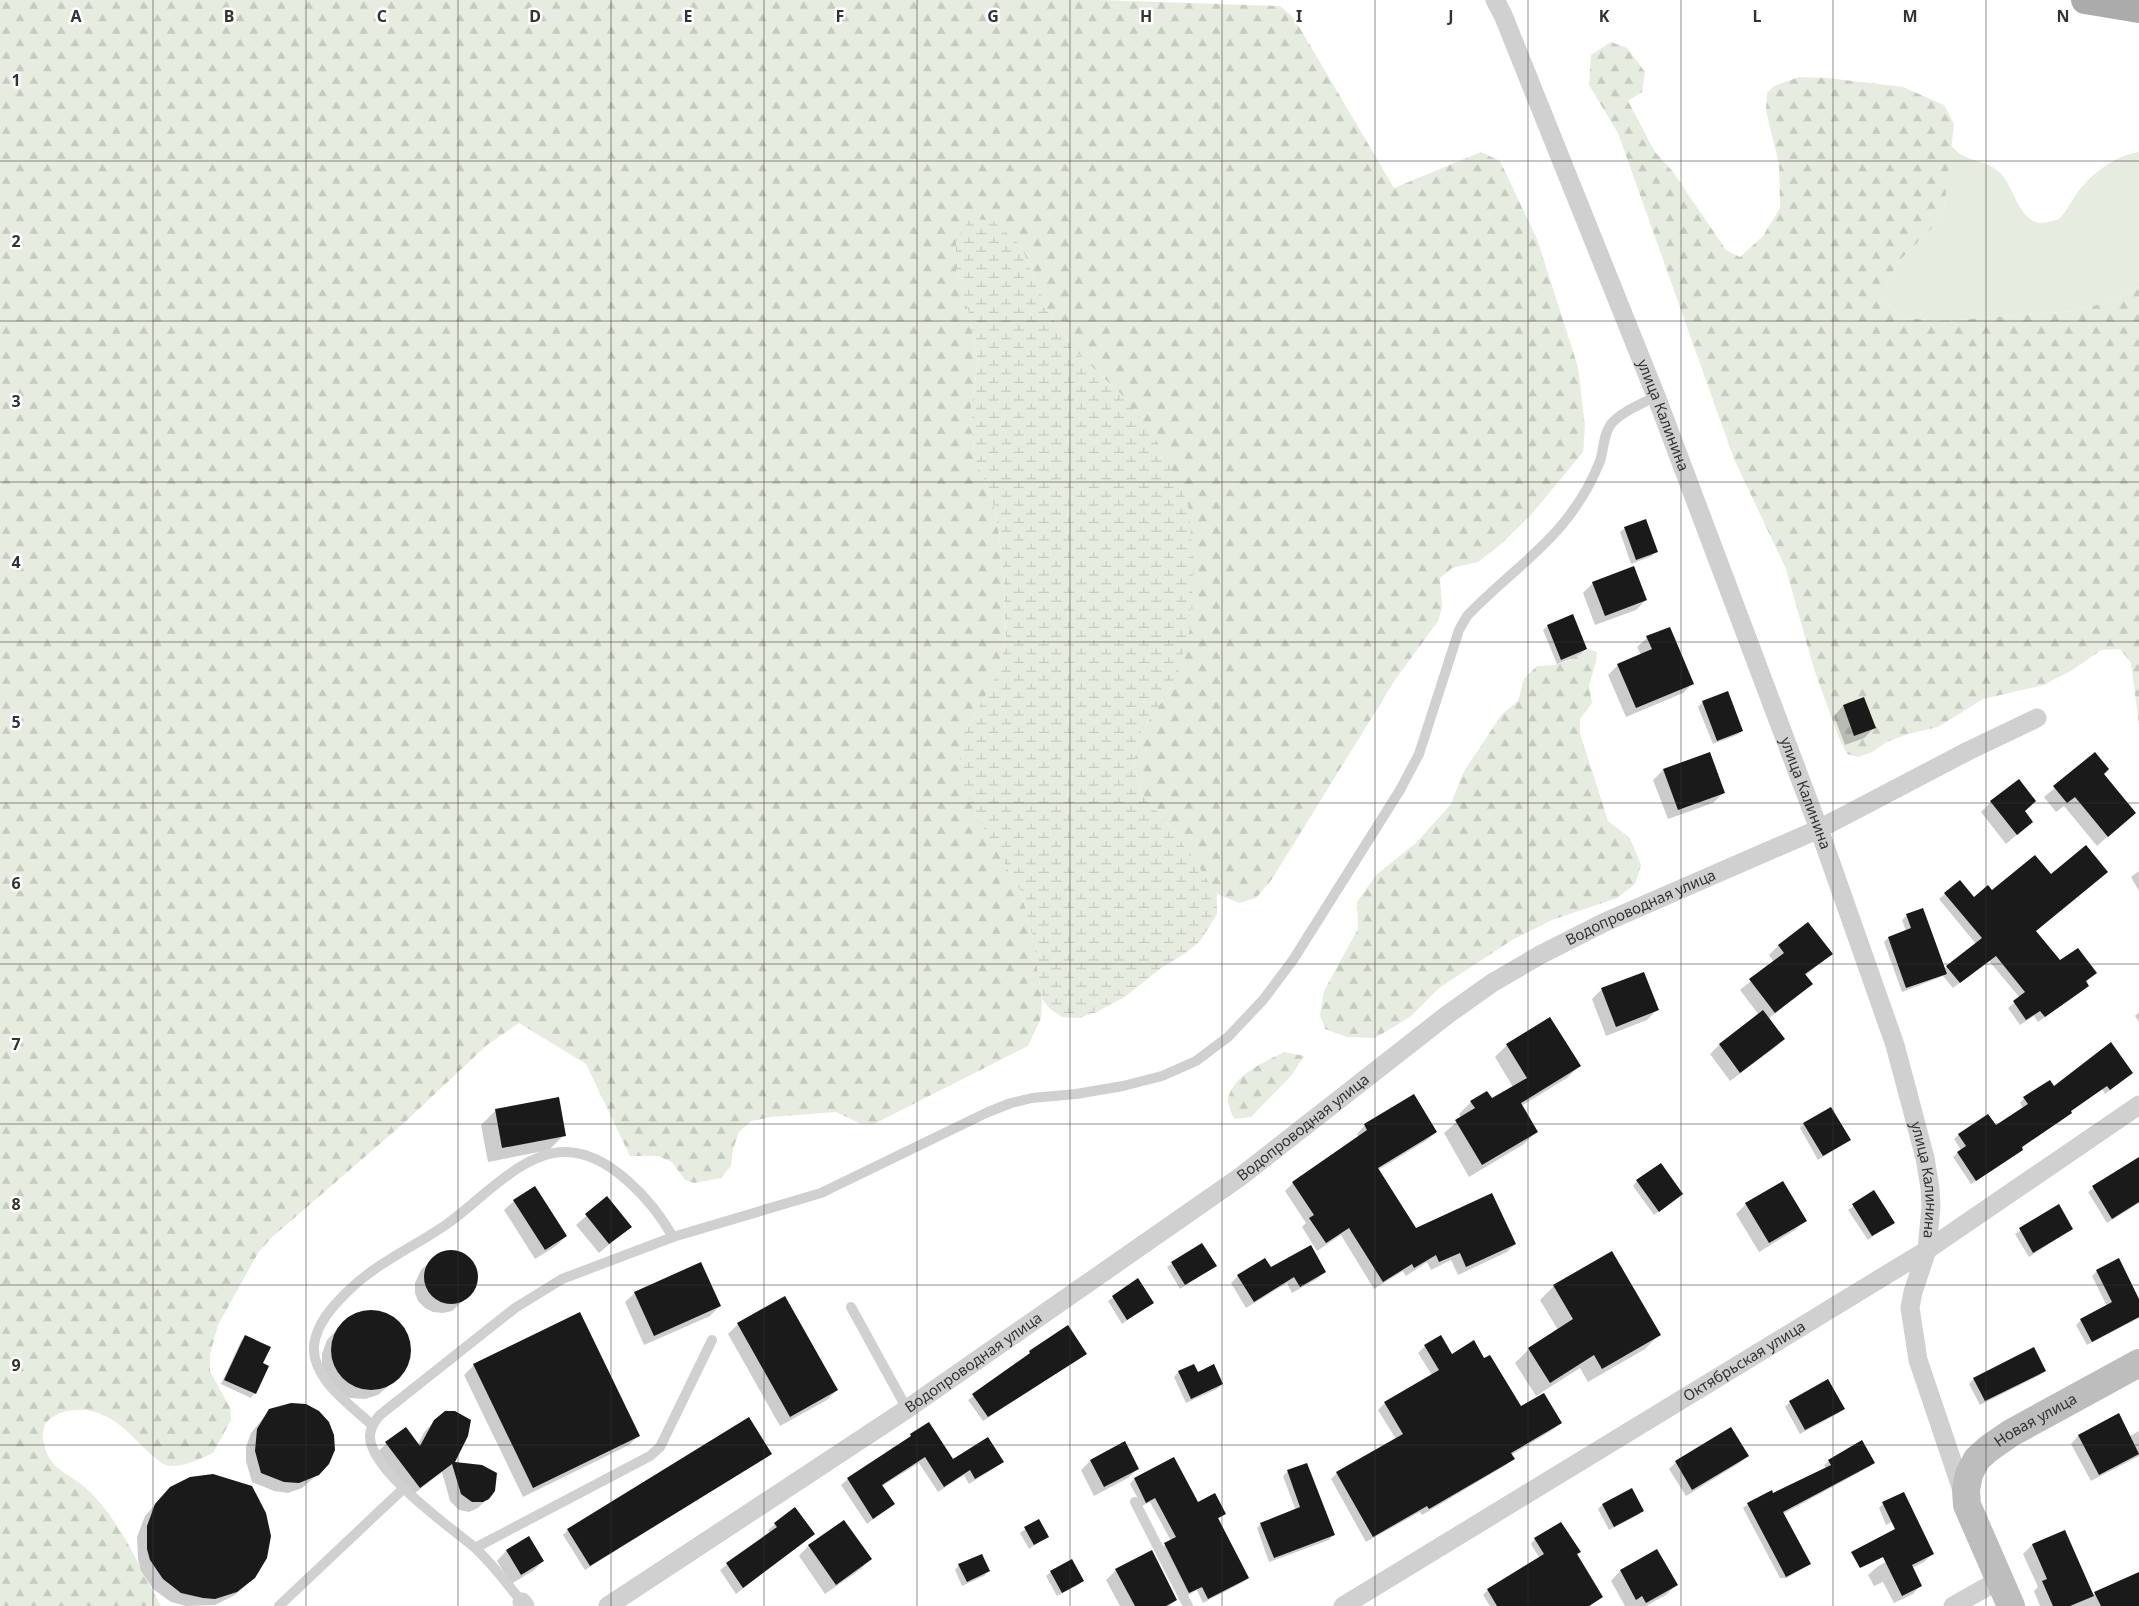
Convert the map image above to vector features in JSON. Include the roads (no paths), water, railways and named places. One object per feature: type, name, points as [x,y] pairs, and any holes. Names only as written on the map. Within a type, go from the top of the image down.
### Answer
[{"type":"main road","points":[[2084,0],[2139,9]]},
{"type":"street","name":"улица Калинина","points":[[1495,0],[1503,15],[1656,396],[1819,829],[1896,1045],[1923,1148],[1932,1207],[1927,1250],[1913,1292],[1910,1308],[1914,1342],[1918,1360],[1967,1505],[2011,1606]]},
{"type":"street","name":"Водопроводная улица","points":[[608,1606],[907,1409],[1240,1178],[1447,1015],[1492,983],[1540,955],[1603,923],[1819,829],[1968,751],[2037,718]]},
{"type":"street","name":"Октябрьская улица","points":[[1343,1606],[1927,1250],[2139,1105]]},
{"type":"street","name":"Новая улица","points":[[1967,1505],[1966,1490],[1969,1474],[1977,1459],[1988,1449],[2011,1433],[2139,1362]]},
{"type":"street","points":[[1953,1606],[1999,1580]]},
{"type":"lane","points":[[523,1604],[475,1548],[418,1504],[382,1462],[372,1447],[370,1436],[372,1425],[388,1409],[515,1308],[534,1295],[571,1275],[673,1237],[821,1192],[988,1112],[1011,1103],[1032,1098],[1076,1094],[1123,1086],[1162,1076],[1196,1061],[1228,1037],[1263,1000],[1293,960],[1400,790],[1419,754],[1459,630],[1467,616],[1560,526],[1583,496],[1601,459],[1607,432],[1612,423],[1625,413],[1656,396]]},
{"type":"lane","points":[[372,1425],[322,1375],[316,1360],[314,1347],[318,1329],[327,1313],[370,1273],[447,1224],[526,1164],[543,1156],[564,1152],[579,1154],[598,1161],[623,1178],[648,1203],[663,1220],[673,1237]]},
{"type":"lane","points":[[852,1307],[907,1409]]},
{"type":"lane","points":[[475,1548],[650,1456],[660,1447],[712,1340]]},
{"type":"lane","points":[[279,1606],[404,1488]]},
{"type":"lane","points":[[1135,1502],[1188,1606]]}]
